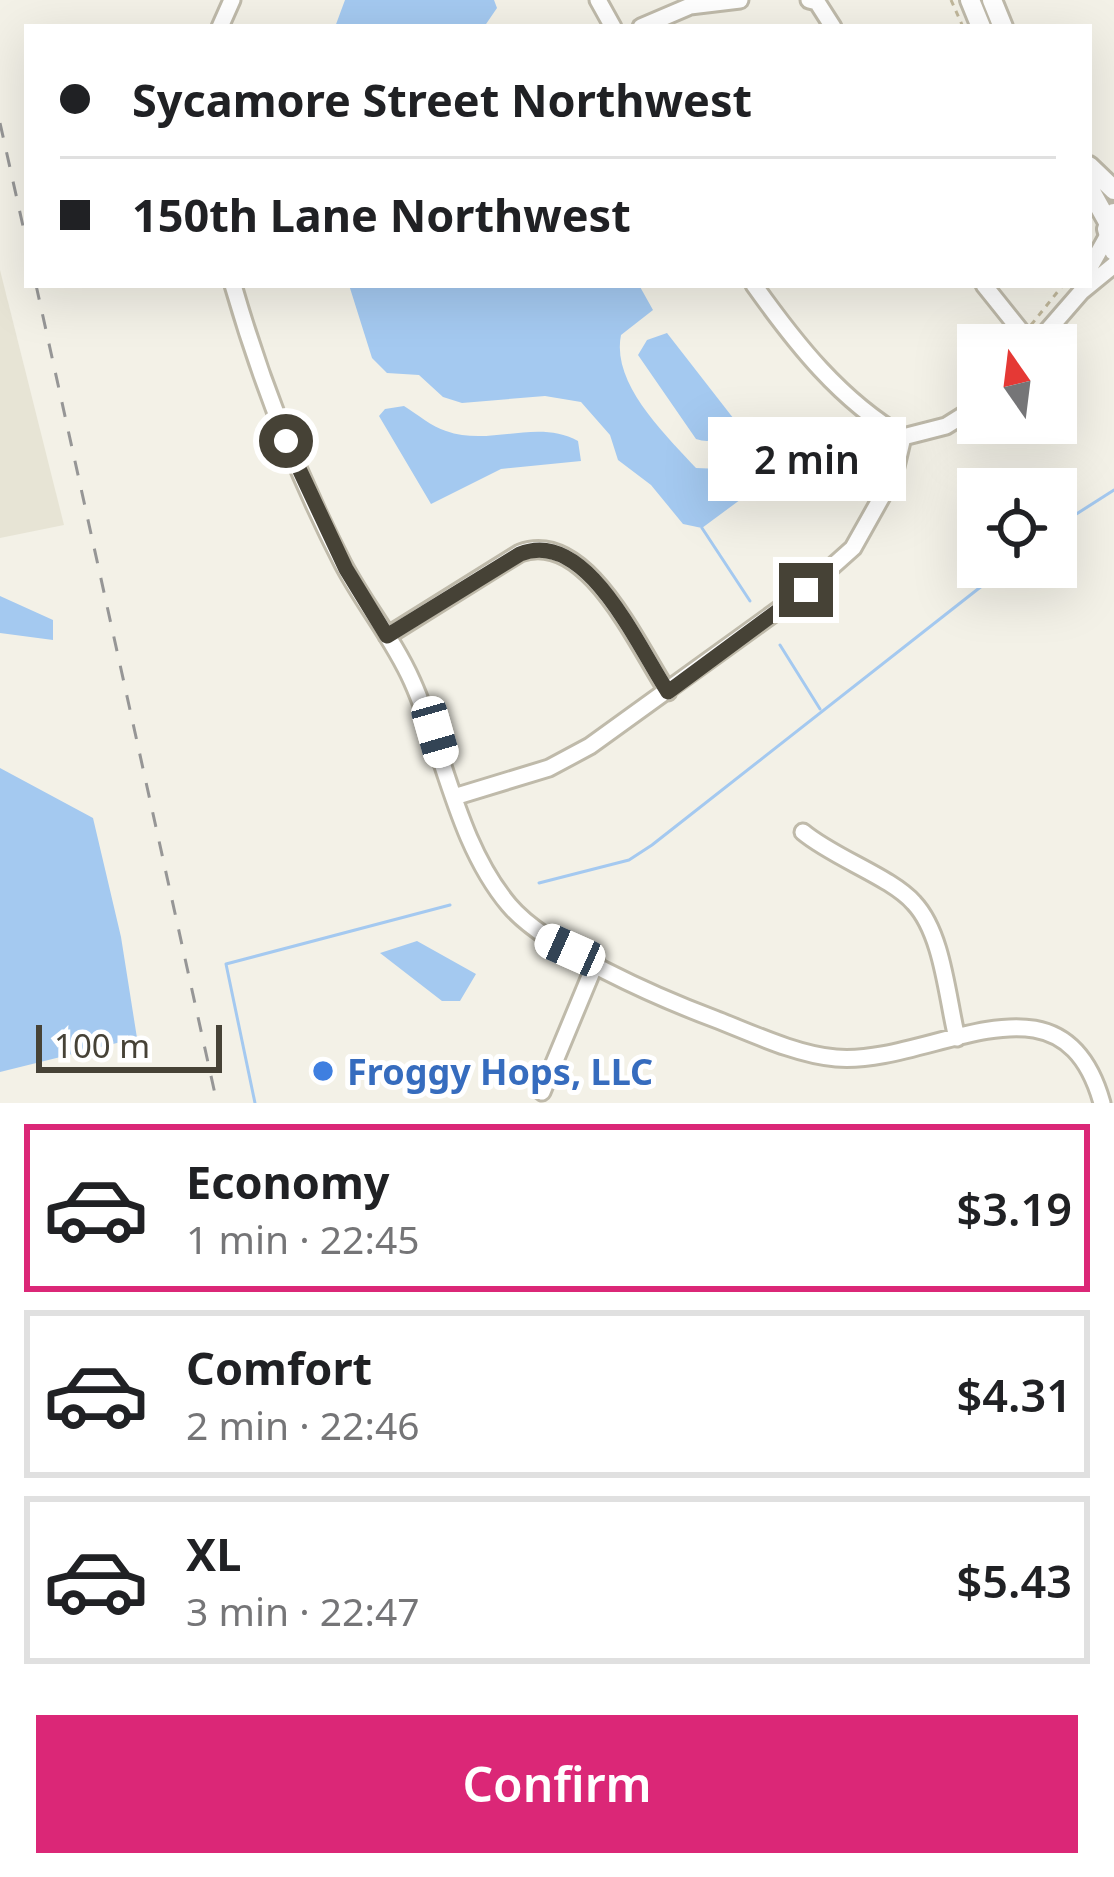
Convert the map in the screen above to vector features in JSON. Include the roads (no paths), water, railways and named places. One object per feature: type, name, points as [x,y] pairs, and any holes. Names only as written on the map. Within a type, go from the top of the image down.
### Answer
[{"type":"street","points":[[648,24],[690,6],[740,0]]},
{"type":"street","points":[[1092,169],[1114,190]]},
{"type":"street","points":[[1092,194],[1111,231],[1092,264]]},
{"type":"street","points":[[234,288],[272,409],[314,505],[435,732],[454,797],[488,877],[511,908],[544,938],[694,1011],[836,1058],[1003,1027],[1035,1028],[1065,1040],[1085,1059],[1102,1103]]},
{"type":"street","points":[[756,288],[812,361],[866,416],[903,437],[957,419]]},
{"type":"street","points":[[986,288],[1016,324]]},
{"type":"street","points":[[1047,324],[1082,288]]},
{"type":"street","points":[[454,797],[549,768],[668,692],[806,590],[853,548],[894,475],[903,437]]},
{"type":"street","points":[[387,636],[520,554],[538,546],[561,549],[579,562],[606,597],[668,692]]},
{"type":"street","points":[[803,832],[832,856],[913,901],[926,922],[957,1038]]},
{"type":"street","points":[[542,1092],[596,962]]},
{"type":"water","points":[[345,0],[494,0],[497,8],[486,24],[336,24]]},
{"type":"water","points":[[350,288],[641,288],[653,310],[621,335],[620,353],[624,372],[644,408],[696,468],[721,469],[755,450],[787,481],[784,495],[752,491],[702,528],[683,524],[651,485],[618,460],[610,435],[581,402],[545,396],[462,403],[443,397],[419,375],[387,373],[372,358]]},
{"type":"water","points":[[667,333],[737,423],[718,438],[696,439],[638,355],[647,340]]},
{"type":"water","points":[[404,406],[435,427],[463,435],[562,435],[578,441],[581,461],[501,469],[431,504],[379,416],[385,409]]},
{"type":"water","points":[[0,596],[53,620],[53,640],[0,633]]},
{"type":"water","points":[[0,768],[93,818],[121,937],[137,1038],[0,1072]]},
{"type":"water","points":[[417,941],[476,974],[460,1001],[442,1001],[380,953]]},
{"type":"waterway","points":[[1077,514],[1114,490]]},
{"type":"waterway","points":[[702,528],[750,601]]},
{"type":"waterway","points":[[539,883],[629,860],[652,845],[979,588]]},
{"type":"waterway","points":[[780,645],[820,709]]},
{"type":"waterway","points":[[255,1103],[226,964],[450,905]]},
{"type":"railway","points":[[0,123],[24,231]]},
{"type":"railway","points":[[37,288],[217,1103]]},
{"type":"place","name":"Froggy Hops, LLC","points":[[323,1071]]}]
